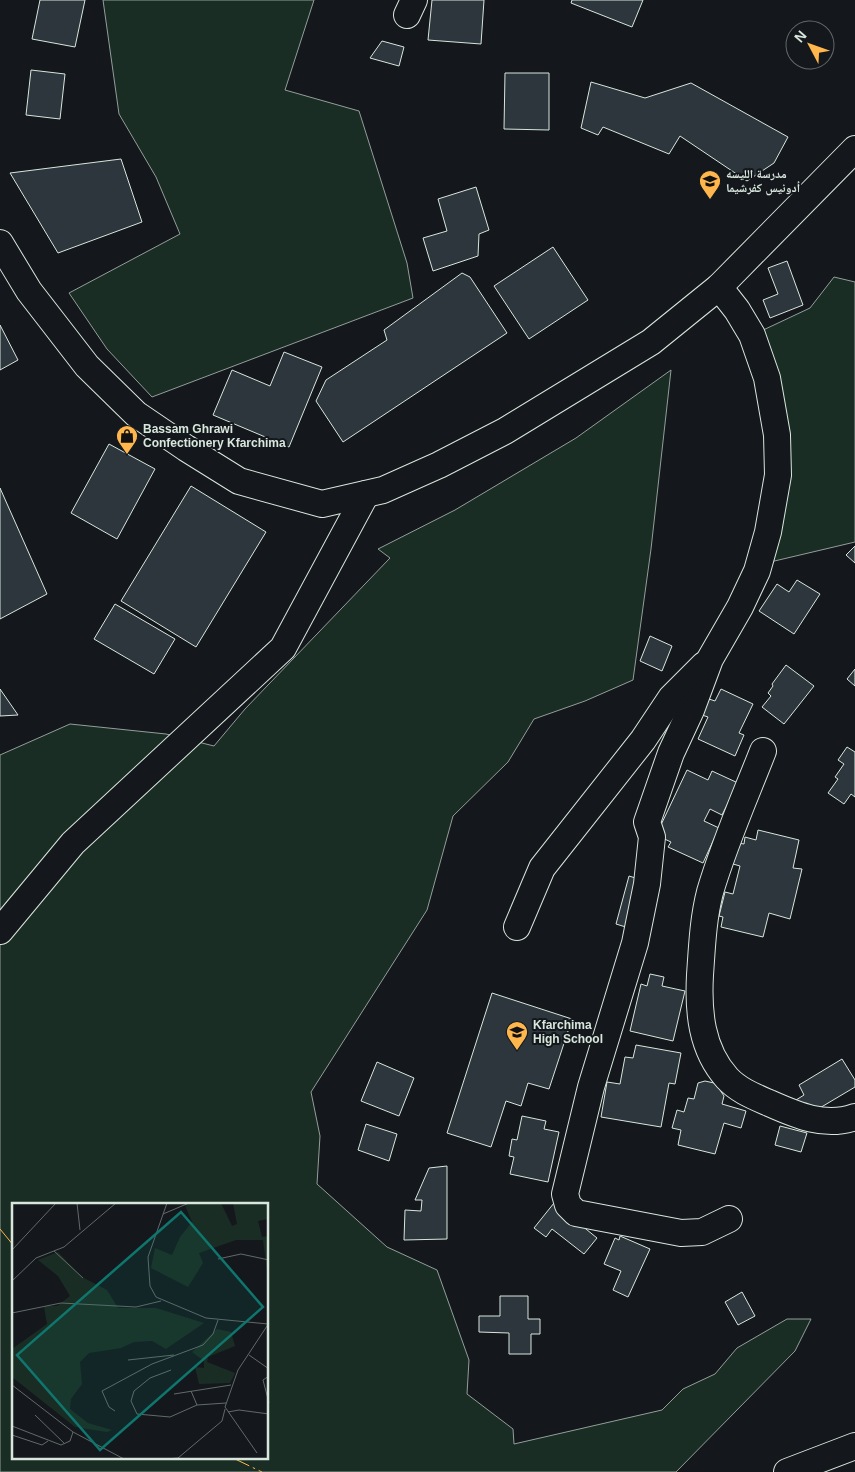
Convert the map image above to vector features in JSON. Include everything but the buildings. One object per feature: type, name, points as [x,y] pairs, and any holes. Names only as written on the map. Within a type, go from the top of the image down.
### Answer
[{"type":"street","points":[[0,243],[29,291],[86,366],[136,414],[239,481],[322,504],[383,490],[505,431],[651,342],[719,287],[855,150]]},
{"type":"street","points":[[719,287],[737,310],[752,335],[767,378],[777,435],[778,475],[768,532],[756,571],[740,607],[710,659],[691,710],[671,753],[647,822],[652,837],[648,884],[635,943],[591,1088],[565,1194],[568,1205],[576,1213],[681,1233],[702,1232],[729,1219]]},
{"type":"street","points":[[0,931],[73,843],[283,648],[366,494]]},
{"type":"street","points":[[517,927],[542,868],[643,740],[672,698],[710,659]]},
{"type":"street","points":[[763,751],[710,893],[703,933],[699,1008],[703,1034],[714,1058],[727,1078],[744,1092],[810,1120],[840,1122],[855,1117]]},
{"type":"street","points":[[787,1472],[855,1446]]},
{"type":"green space","points":[[103,0],[314,0],[285,90],[359,111],[407,263],[413,298],[152,397],[107,349],[69,293],[180,234],[156,177],[119,114]]},
{"type":"green space","points":[[834,277],[855,282],[855,542],[766,563],[772,527],[759,332],[810,308]]},
{"type":"green space","points":[[671,370],[651,549],[633,680],[585,701],[534,719],[508,762],[453,816],[427,910],[311,1092],[320,1136],[317,1184],[387,1247],[437,1270],[469,1360],[467,1394],[513,1429],[514,1444],[662,1410],[683,1389],[715,1374],[737,1348],[787,1319],[811,1319],[795,1351],[676,1472],[0,1472],[0,755],[70,724],[166,734],[214,746],[245,709],[390,558],[378,549],[455,510],[576,438]]},
{"type":"power","points":[[0,1229],[12,1244]]},
{"type":"power","points":[[237,1460],[262,1472]]},
{"type":"place","name":"مدرسة الليسه أدونيس كفرشيما","points":[[710,200]]},
{"type":"place","name":"Bassam Ghrawi Confectionery Kfarchima","points":[[127,455]]},
{"type":"place","name":"Kfarchima High School","points":[[517,1051]]}]
